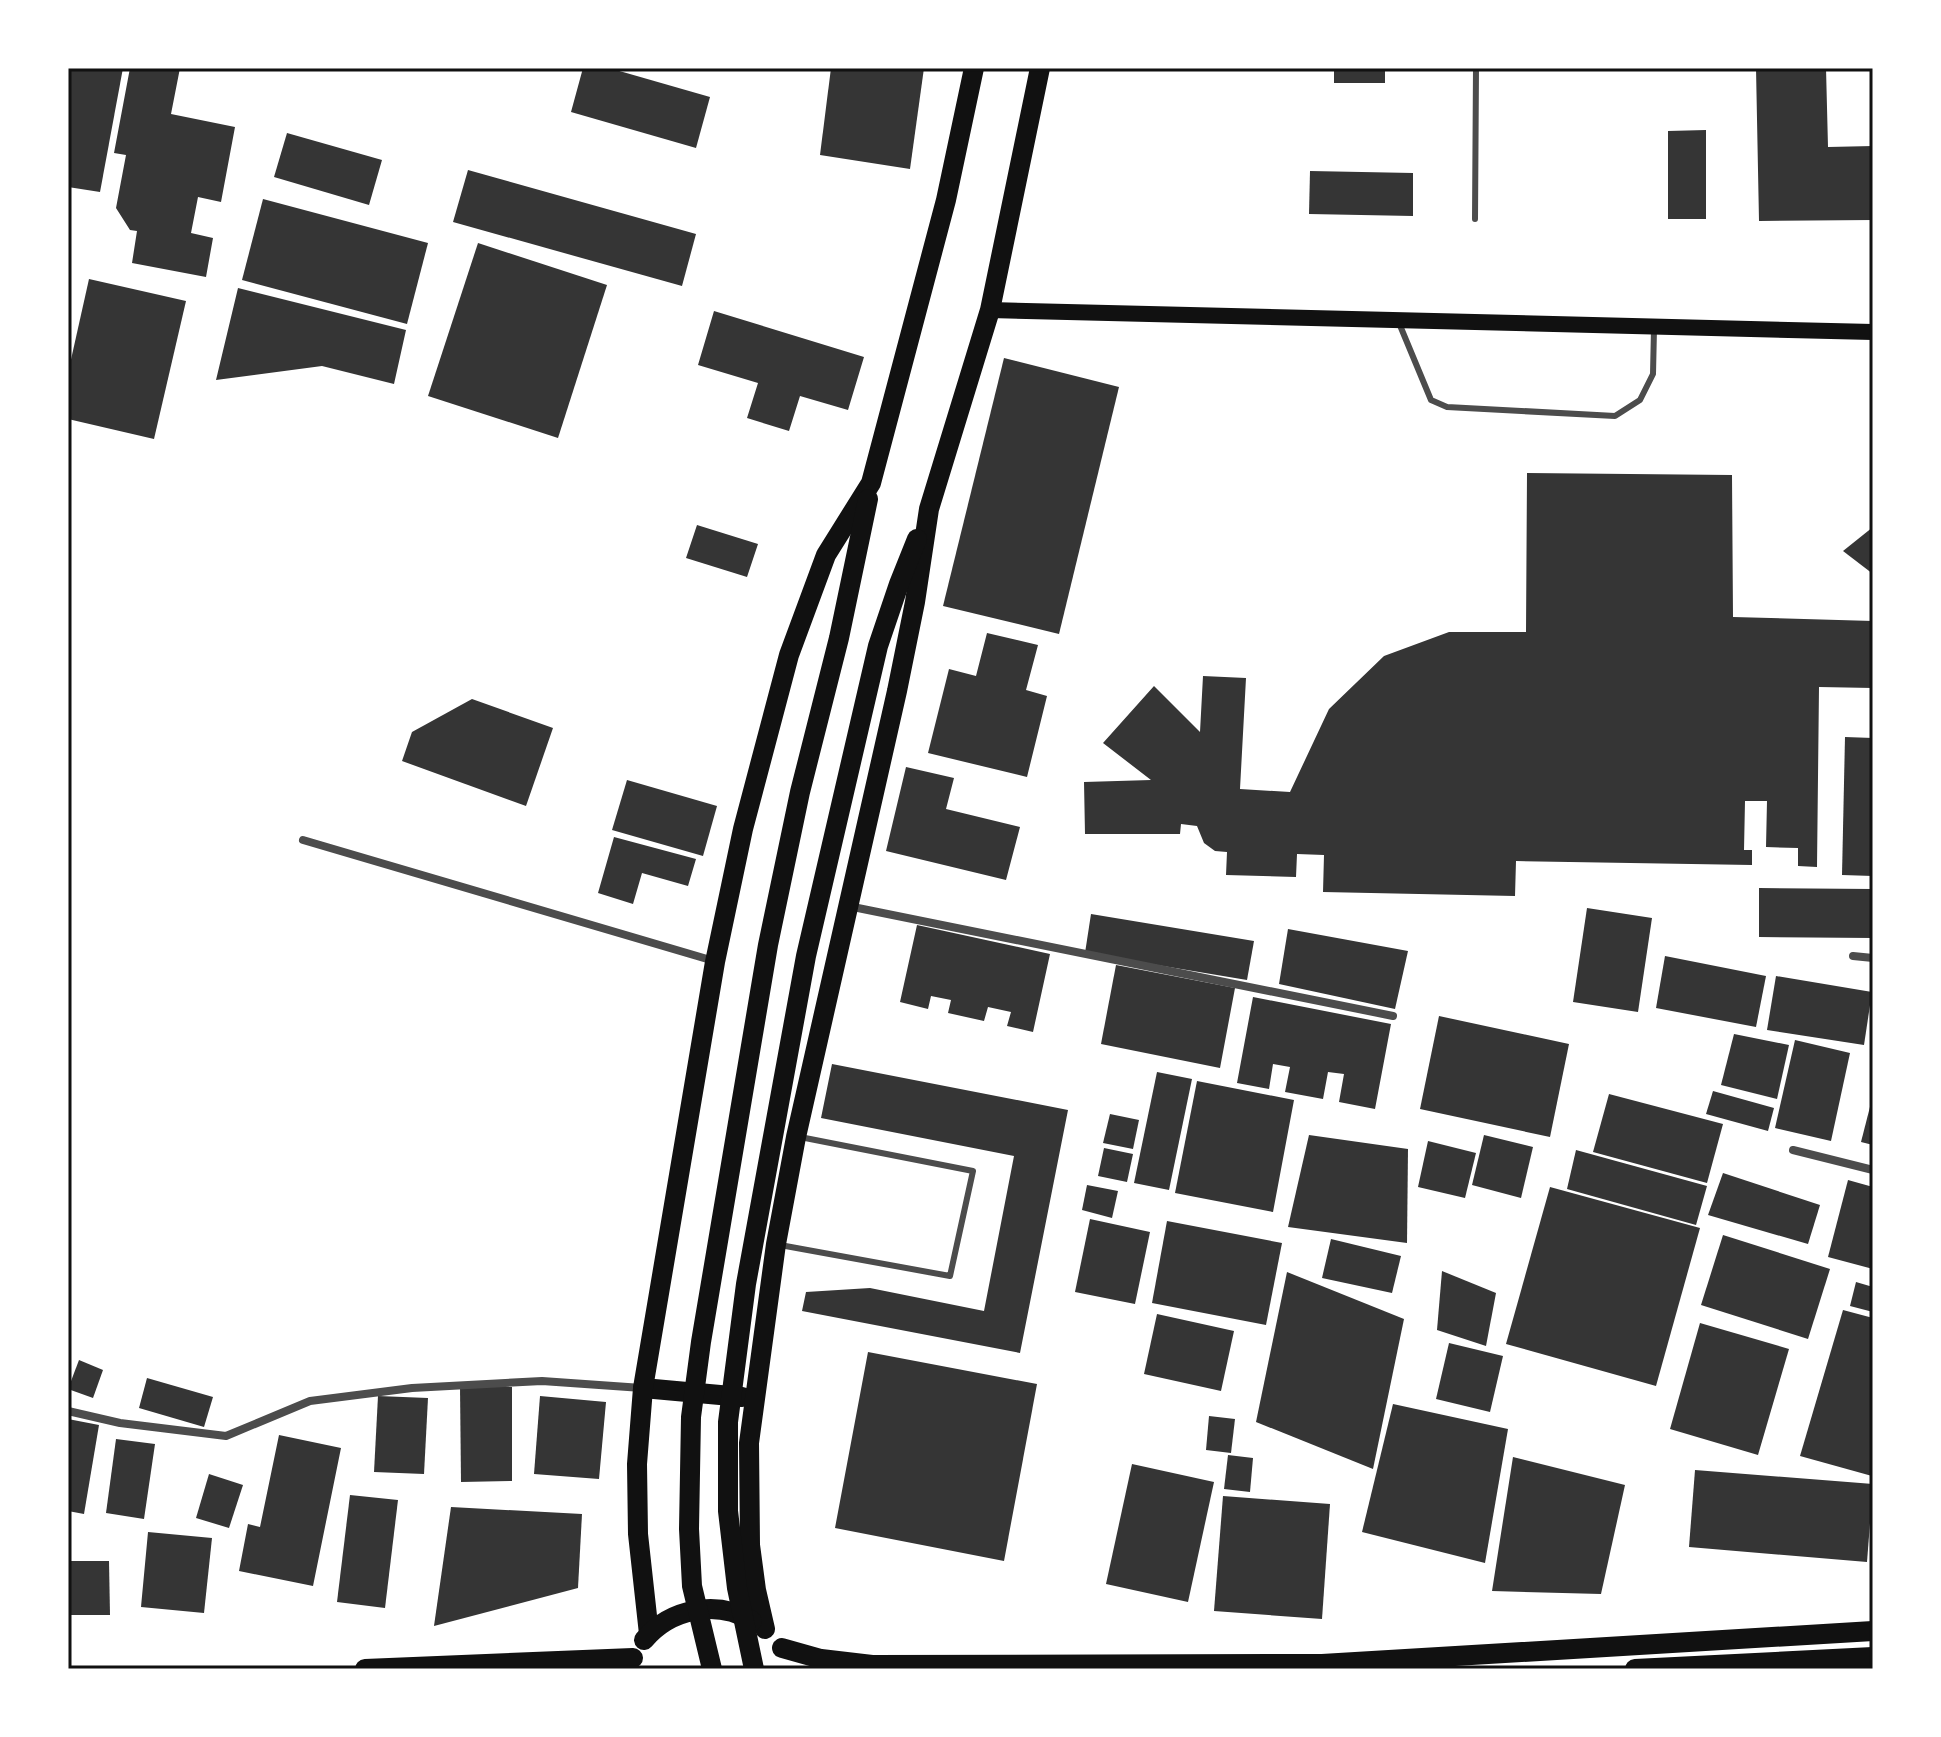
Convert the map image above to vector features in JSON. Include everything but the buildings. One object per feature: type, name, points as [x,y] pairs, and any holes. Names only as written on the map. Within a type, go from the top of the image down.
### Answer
[{"type":"main road","points":[[712,1669],[692,1586],[689,1529],[691,1417],[701,1342],[768,945],[800,792],[839,638],[871,483],[946,200],[974,68]]},
{"type":"main road","points":[[754,1669],[728,1511],[728,1422],[746,1284],[806,956],[878,646],[929,509],[990,310],[1040,68]]},
{"type":"main road","points":[[990,310],[1873,332]]},
{"type":"main road","points":[[649,1634],[638,1534],[637,1464],[643,1388],[715,962],[743,829],[789,655],[826,555],[871,483]]},
{"type":"main road","points":[[765,1629],[750,1545],[749,1443],[776,1244],[796,1137],[897,691],[929,509]]},
{"type":"main road","points":[[643,1388],[754,1398]]},
{"type":"main road","points":[[365,1669],[631,1664],[649,1634],[669,1619],[693,1610],[719,1609],[743,1616],[765,1629],[782,1648],[791,1669]]},
{"type":"main road","points":[[782,1648],[821,1659],[872,1665],[1322,1664],[1873,1631]]},
{"type":"main road","points":[[1785,1669],[1786,1637]]},
{"type":"main road","points":[[1635,1669],[1873,1657]]},
{"type":"street","points":[[303,840],[715,962]]},
{"type":"street","points":[[848,906],[1393,1016]]},
{"type":"street","points":[[1853,956],[1873,958]]},
{"type":"street","points":[[1793,1150],[1873,1170]]},
{"type":"street","points":[[68,1411],[120,1423],[226,1436],[310,1401],[412,1388],[542,1381],[643,1388]]},
{"type":"lane","points":[[1475,219],[1476,68]]},
{"type":"lane","points":[[1397,318],[1431,400],[1439,404],[1447,407],[1615,416],[1640,400],[1653,374],[1654,325]]},
{"type":"lane","points":[[776,1244],[950,1276],[973,1171],[796,1137]]}]
